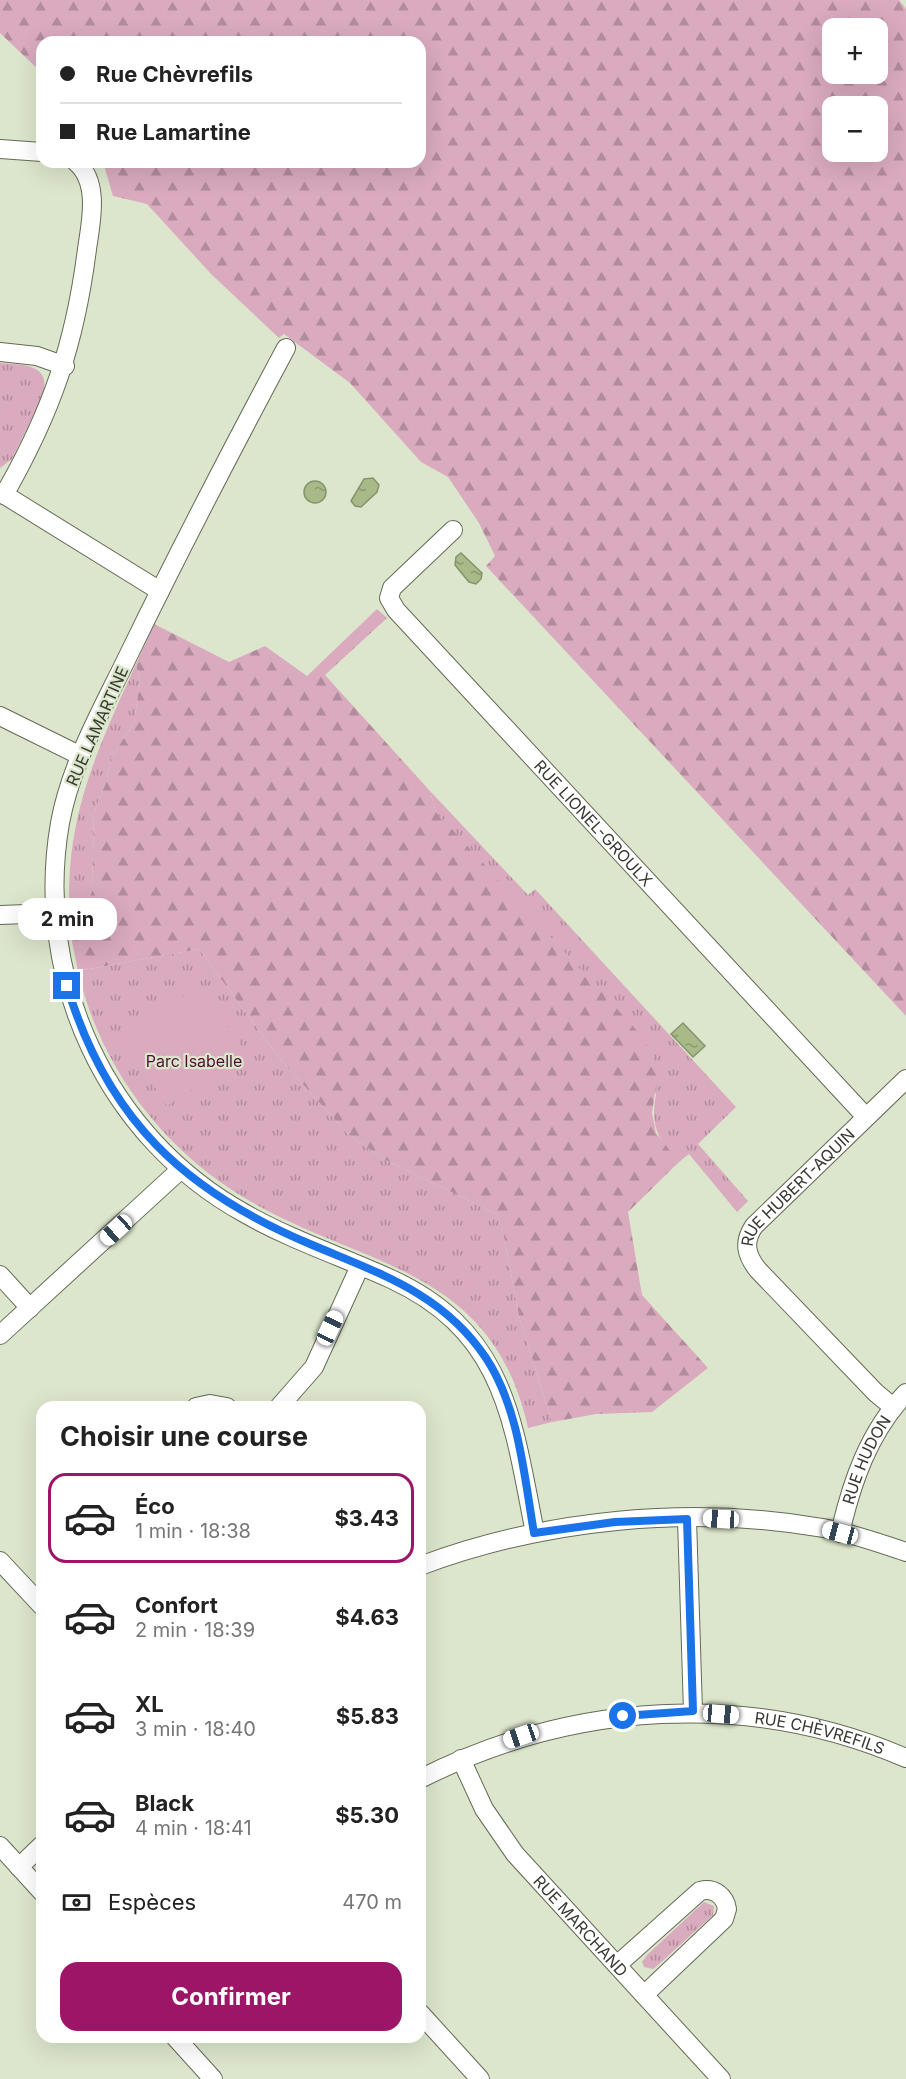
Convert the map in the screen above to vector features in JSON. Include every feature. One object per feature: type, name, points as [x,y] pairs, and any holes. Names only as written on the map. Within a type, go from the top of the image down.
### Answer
[{"type":"street","points":[[0,149],[36,152]]},
{"type":"street","points":[[80,168],[88,180],[91,213],[82,297],[65,366],[24,459],[2,494],[160,591]]},
{"type":"street","name":"RUE LAMARTINE","points":[[286,348],[160,591],[73,772],[61,822],[53,914],[67,986],[87,1042],[123,1106],[180,1170],[245,1214],[400,1283],[436,1304],[465,1332],[486,1359],[501,1388],[511,1417],[534,1533]]},
{"type":"street","points":[[0,352],[37,356],[65,366]]},
{"type":"street","name":"RUE LIONEL-GROULX","points":[[453,530],[392,588],[389,598],[397,612],[866,1117]]},
{"type":"street","points":[[0,716],[81,756]]},
{"type":"street","points":[[0,915],[53,914]]},
{"type":"street","name":"RUE HUBERT-AQUIN","points":[[892,1407],[806,1321],[751,1261],[747,1252],[748,1237],[754,1226],[906,1079]]},
{"type":"street","points":[[0,1335],[180,1170]]},
{"type":"street","points":[[284,1401],[314,1367],[360,1266]]},
{"type":"street","points":[[0,1275],[30,1308]]},
{"type":"street","name":"RUE HUDON","points":[[840,1533],[848,1498],[862,1460],[892,1407],[906,1392]]},
{"type":"street","points":[[687,1519],[693,1711]]},
{"type":"street","points":[[426,1564],[534,1533],[615,1522],[687,1519],[784,1523],[840,1533],[906,1552]]},
{"type":"street","points":[[0,1561],[36,1600]]},
{"type":"street","name":"RUE CHÈVREFILS","points":[[426,1776],[461,1759],[521,1736],[596,1720],[693,1711],[753,1717],[824,1729],[858,1739],[906,1758]]},
{"type":"street","name":"RUE MARCHAND","points":[[461,1759],[484,1809],[502,1837],[531,1872],[721,2079]]},
{"type":"street","points":[[0,1846],[36,1885]]},
{"type":"street","points":[[19,1867],[36,1851]]},
{"type":"street","points":[[617,1965],[700,1891],[711,1890],[722,1897],[727,1909],[724,1919],[644,1995]]},
{"type":"street","points":[[426,2020],[480,2079]]},
{"type":"street","points":[[180,2043],[213,2079]]},
{"type":"green space","points":[[0,0],[899,0],[906,9],[906,1016],[486,566],[495,556],[479,523],[448,477],[421,462],[350,383],[284,334],[279,338],[212,275],[147,204],[113,196],[105,168],[426,168],[426,36],[36,36],[36,67],[0,33]]},
{"type":"green space","points":[[0,363],[34,368],[43,377],[45,385],[43,396],[12,459],[0,468]]},
{"type":"green space","points":[[377,609],[387,618],[325,675],[430,791],[436,812],[640,1034],[653,1055],[658,1072],[652,1113],[656,1133],[679,1162],[628,1212],[642,1295],[708,1368],[652,1412],[596,1414],[552,1422],[519,1316],[502,1226],[496,1214],[382,1158],[347,1133],[280,1059],[199,949],[78,971],[72,942],[92,891],[94,812],[107,780],[110,759],[134,723],[140,682],[136,664],[154,624],[229,662],[265,646],[307,676]]},
{"type":"green space","points":[[136,664],[140,682],[134,723],[110,759],[107,780],[94,812],[92,891],[72,942],[69,902],[70,865],[75,831],[93,765]]},
{"type":"green space","points":[[430,791],[528,895],[535,889],[736,1107],[698,1144],[748,1201],[737,1212],[689,1154],[679,1162],[666,1146],[655,1124],[656,1094],[436,812]]},
{"type":"green space","name":"Parc Isabelle","points":[[199,949],[280,1059],[347,1133],[382,1158],[496,1214],[502,1226],[519,1316],[552,1422],[528,1428],[510,1373],[483,1331],[450,1300],[412,1276],[280,1217],[235,1192],[206,1172],[180,1149],[156,1124],[135,1096],[100,1037],[78,971]]},
{"type":"green space","points":[[201,985],[246,1054],[167,1106],[122,1036]]},
{"type":"green space","points":[[704,1902],[714,1906],[713,1915],[657,1966],[653,1969],[644,1967],[642,1962],[647,1955]]},
{"type":"water","points":[[373,478],[379,485],[377,492],[361,507],[355,506],[351,501],[364,479]]},
{"type":"water","points":[[315,481],[323,484],[326,492],[323,500],[315,503],[307,500],[304,492],[307,484]]},
{"type":"water","points":[[461,553],[482,573],[481,579],[476,584],[469,582],[455,565],[456,557]]},
{"type":"water","points":[[683,1023],[705,1046],[693,1057],[671,1034]]},
{"type":"route","points":[[67,986],[77,1020],[112,1089],[136,1122],[180,1170],[220,1199],[270,1227],[419,1293],[448,1314],[473,1340],[492,1369],[507,1405],[515,1434],[534,1533],[615,1522],[687,1519],[693,1711],[623,1716]]}]
